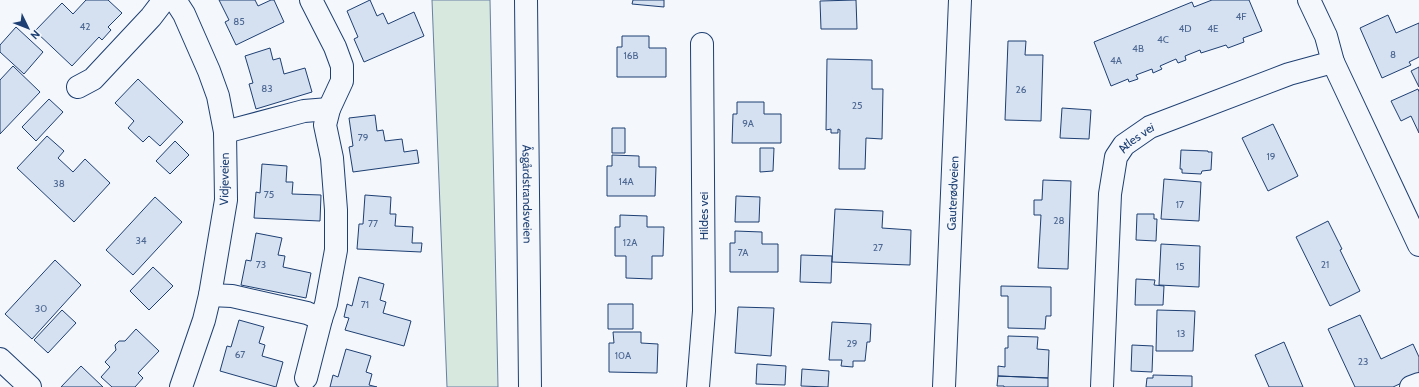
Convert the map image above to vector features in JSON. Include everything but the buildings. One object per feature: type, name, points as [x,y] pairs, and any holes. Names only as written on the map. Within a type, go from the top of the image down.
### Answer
[{"type":"street","points":[[78,87],[93,79],[151,17],[164,0]]},
{"type":"street","name":"Vidjeveien","points":[[175,0],[184,14],[209,70],[218,96],[225,132],[226,200],[210,295],[204,320],[181,387]]},
{"type":"street","points":[[306,378],[326,304],[336,250],[336,210],[333,166],[325,125],[329,109],[342,81],[342,66],[335,47],[311,0]]},
{"type":"street","name":"Åsgårdstrandsveien","points":[[526,0],[530,387]]},
{"type":"street","name":"Gauterødveien","points":[[944,387],[960,0]]},
{"type":"street","points":[[1309,0],[1326,36],[1333,62],[1419,245]]},
{"type":"street","name":"Hildes vei","points":[[698,387],[704,311],[702,44]]},
{"type":"street","name":"Atles vei","points":[[1102,387],[1110,194],[1116,157],[1124,145],[1150,127],[1289,74],[1333,62]]},
{"type":"street","points":[[225,132],[304,111],[329,109]]},
{"type":"street","points":[[210,295],[232,296],[307,313],[321,319]]},
{"type":"street","points":[[0,359],[30,387]]},
{"type":"street","points":[[1411,387],[1419,384]]},
{"type":"shaded area","points":[[432,0],[490,0],[498,387],[447,387]]}]
